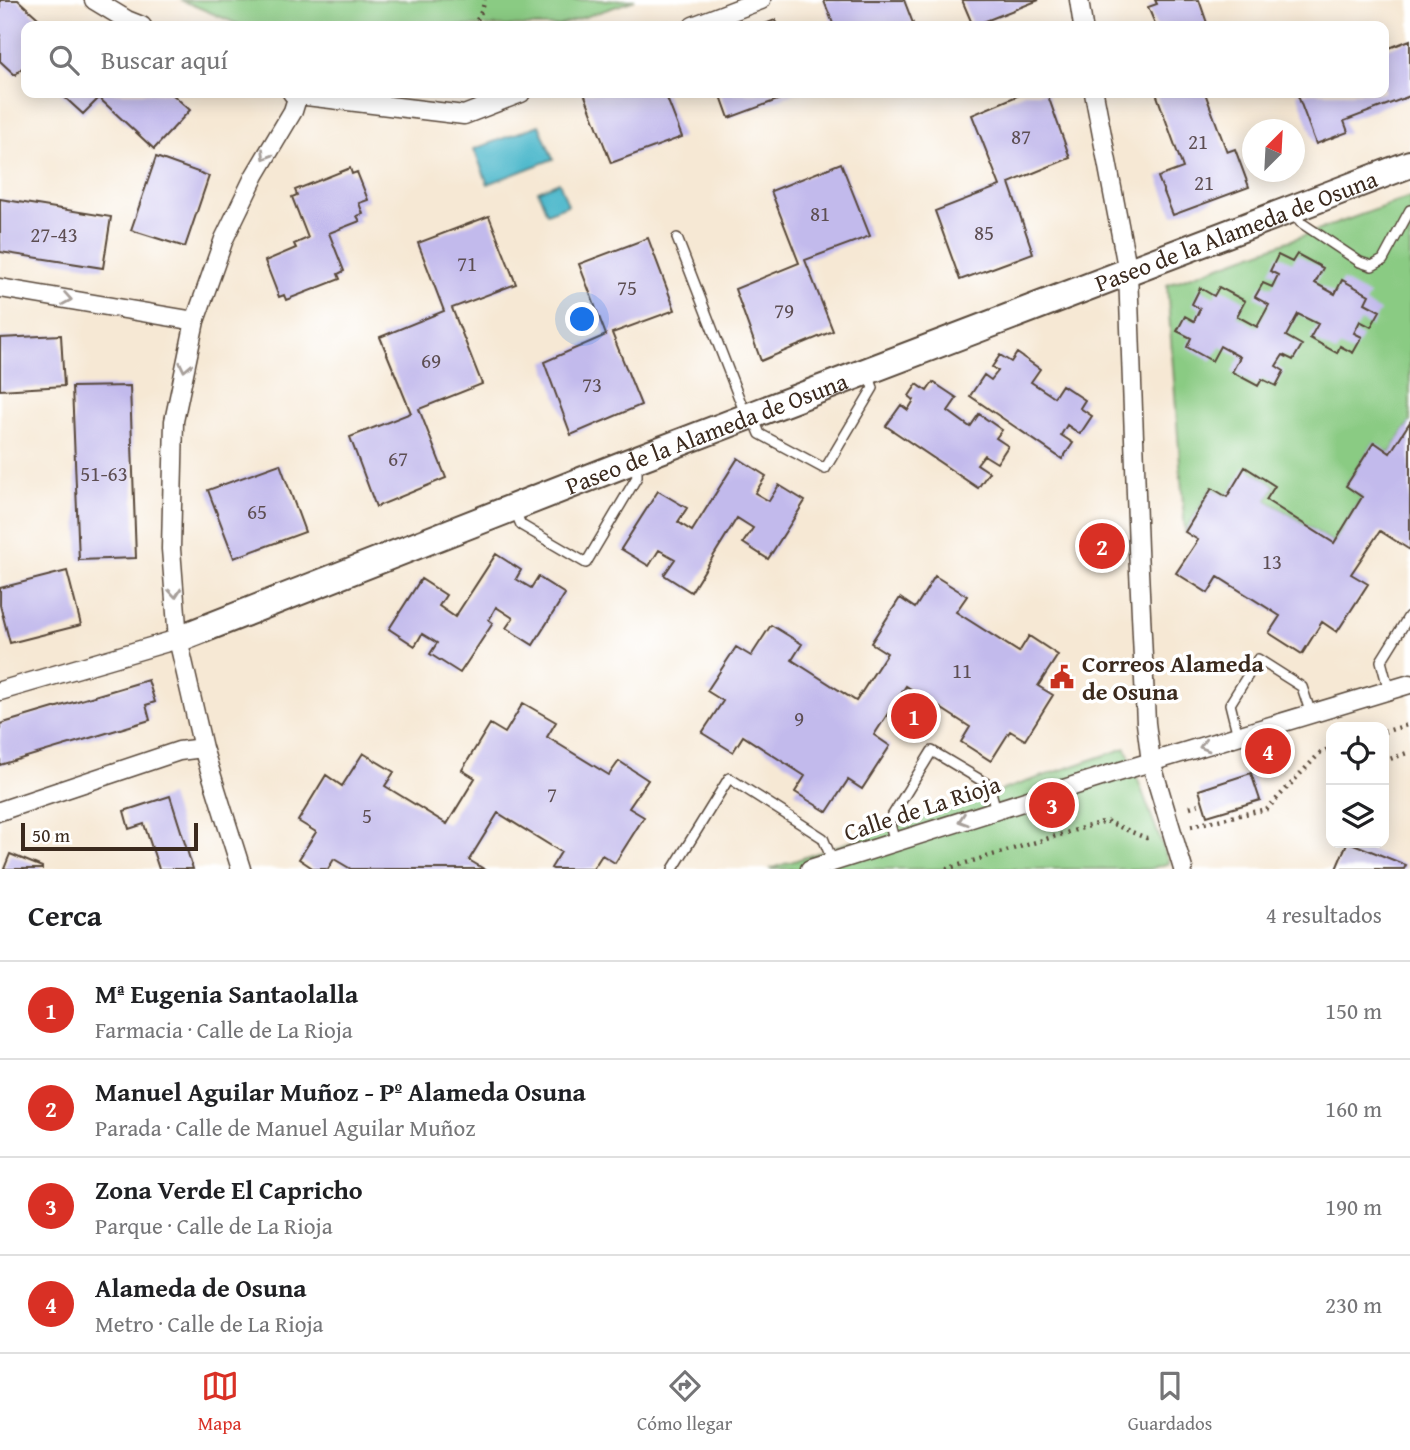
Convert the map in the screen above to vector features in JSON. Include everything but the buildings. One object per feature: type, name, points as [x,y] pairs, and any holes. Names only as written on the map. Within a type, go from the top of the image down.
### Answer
[{"type":"street","points":[[94,0],[130,21]]},
{"type":"street","points":[[706,21],[761,0]]},
{"type":"street","points":[[1079,0],[1082,21]]},
{"type":"street","points":[[240,869],[203,748],[178,639],[171,549],[174,421],[195,321],[224,239],[255,175],[293,111],[295,98]]},
{"type":"street","points":[[327,98],[464,115],[508,98]]},
{"type":"street","points":[[1095,98],[1128,272],[1146,723],[1151,762],[1183,869]]},
{"type":"street","name":"Paseo de la Alameda de Osuna","points":[[0,691],[178,639],[637,459],[1410,164]]},
{"type":"street","points":[[0,288],[195,321]]},
{"type":"street","name":"Calle de La Rioja","points":[[810,869],[1410,684]]},
{"type":"street","points":[[0,811],[179,751],[203,748]]},
{"type":"lane","points":[[1294,209],[1300,222],[1360,262],[1372,266],[1382,260],[1410,210]]},
{"type":"lane","points":[[677,238],[750,416],[761,433],[825,469],[873,388],[867,372]]},
{"type":"lane","points":[[514,508],[521,525],[586,563],[637,477],[637,459]]},
{"type":"lane","points":[[1389,691],[1381,661],[1410,617]]},
{"type":"lane","points":[[1238,736],[1230,704],[1258,659],[1302,687],[1311,714]]},
{"type":"lane","points":[[895,842],[889,821],[932,751],[989,785],[996,810]]},
{"type":"lane","points":[[673,869],[729,778],[823,838],[833,862]]},
{"type":"path","points":[[476,21],[485,0]]},
{"type":"path","points":[[1389,730],[1410,724]]},
{"type":"path","points":[[1189,826],[1267,808],[1326,750]]},
{"type":"path","points":[[1389,759],[1410,752]]},
{"type":"path","points":[[1190,807],[1203,803]]},
{"type":"path","points":[[946,869],[1106,821],[1146,838],[1155,836]]},
{"type":"green space","points":[[181,0],[635,0],[573,21],[230,21]]},
{"type":"green space","points":[[1410,197],[1410,422],[1390,453],[1374,443],[1346,486],[1362,497],[1334,543],[1266,500],[1275,486],[1246,468],[1227,497],[1212,488],[1185,532],[1167,285]]},
{"type":"green space","points":[[1126,748],[1169,863],[1149,869],[770,869]]},
{"type":"water","points":[[539,125],[553,159],[488,184],[474,149]]},
{"type":"water","points":[[559,182],[568,205],[547,213],[538,191]]},
{"type":"place","name":"Manuel Aguilar Muñoz - Pº Alameda Osuna","points":[[1102,546]]},
{"type":"place","name":"Correos Alameda de Osuna","points":[[1062,677]]},
{"type":"place","name":"Mª Eugenia Santaolalla","points":[[914,716]]},
{"type":"place","name":"Alameda de Osuna","points":[[1268,751]]},
{"type":"place","name":"Zona Verde El Capricho","points":[[1052,805]]}]
